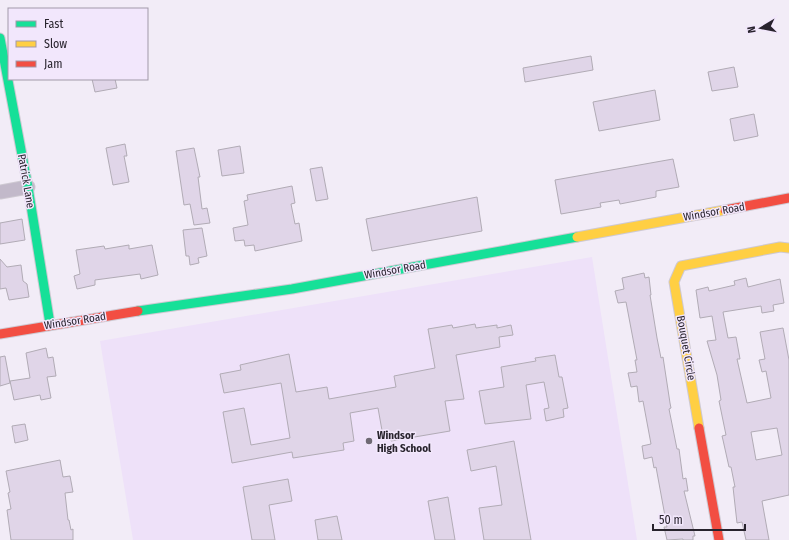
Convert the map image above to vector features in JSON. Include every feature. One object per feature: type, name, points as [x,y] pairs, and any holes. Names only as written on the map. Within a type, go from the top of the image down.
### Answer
[{"type":"main road","name":"Patrick Lane","points":[[0,38],[28,187],[50,324]]},
{"type":"main road","name":"Windsor Road","points":[[0,334],[50,324],[292,289],[789,198]]},
{"type":"main road","name":"Bouquet Circle","points":[[719,540],[674,282],[676,274],[682,266],[780,247],[789,248]]},
{"type":"street","points":[[0,192],[28,187]]},
{"type":"shaded area","name":"Windsor High School","points":[[592,257],[637,540],[133,540],[100,341]]},
{"type":"building","points":[[591,56],[593,70],[525,82],[523,68]]},
{"type":"building","points":[[734,67],[738,87],[712,91],[708,72]]},
{"type":"building","points":[[92,80],[115,80],[117,88],[95,92]]},
{"type":"building","points":[[655,90],[660,120],[599,131],[593,102]]},
{"type":"building","points":[[754,114],[758,136],[734,141],[730,119]]},
{"type":"building","points":[[125,144],[127,156],[124,156],[129,182],[113,185],[106,148]]},
{"type":"building","points":[[240,146],[244,173],[222,176],[218,150]]},
{"type":"building","points":[[194,148],[200,177],[198,177],[202,209],[207,208],[210,223],[194,225],[190,204],[184,205],[176,151]]},
{"type":"building","points":[[673,159],[679,187],[656,191],[656,197],[620,204],[619,200],[600,203],[601,207],[561,214],[555,180]]},
{"type":"building","points":[[322,167],[328,199],[316,201],[310,169]]},
{"type":"building","points":[[292,186],[295,203],[291,204],[295,224],[299,223],[302,241],[255,251],[254,245],[245,246],[244,240],[235,241],[233,228],[248,225],[244,201],[248,200],[247,195]]},
{"type":"building","points":[[477,197],[482,231],[372,251],[366,219]]},
{"type":"building","points":[[22,219],[25,240],[0,244],[0,223]]},
{"type":"building","points":[[202,228],[207,256],[198,258],[199,263],[190,265],[189,256],[186,256],[183,230]]},
{"type":"building","points":[[129,245],[129,249],[152,245],[158,275],[141,279],[140,274],[95,280],[95,285],[77,289],[74,276],[80,274],[76,250],[104,246],[105,249]]},
{"type":"building","points":[[0,259],[7,267],[21,265],[23,281],[27,284],[29,297],[9,300],[6,288],[0,289]]},
{"type":"building","points":[[644,273],[645,278],[649,277],[650,295],[657,338],[661,358],[663,357],[671,408],[669,409],[677,449],[679,449],[683,479],[686,478],[688,491],[684,491],[695,536],[693,536],[693,540],[667,540],[664,527],[667,527],[656,467],[654,468],[652,457],[644,459],[642,446],[651,444],[643,401],[639,402],[637,386],[631,387],[628,373],[637,372],[635,360],[637,360],[626,302],[618,303],[615,291],[624,289],[622,278]]},
{"type":"building","points":[[746,278],[748,287],[780,279],[784,303],[773,305],[774,311],[762,313],[761,306],[723,312],[728,338],[736,337],[740,359],[737,359],[747,403],[771,398],[766,371],[762,372],[759,360],[765,359],[760,332],[783,328],[789,360],[789,495],[762,501],[769,540],[746,540],[742,522],[737,523],[733,487],[735,487],[722,436],[726,435],[719,401],[721,400],[717,375],[707,341],[716,340],[712,316],[700,318],[696,290],[708,287],[709,291],[735,285],[734,281]],"holes":[[[777,428],[782,455],[756,460],[751,432]]]},
{"type":"building","points":[[475,324],[476,328],[497,325],[497,328],[511,325],[513,335],[499,337],[500,347],[456,355],[464,399],[445,401],[450,431],[391,441],[391,435],[383,436],[378,408],[350,413],[354,441],[343,443],[344,450],[293,458],[292,452],[232,463],[223,412],[244,408],[251,445],[290,438],[281,383],[224,393],[220,374],[241,370],[240,365],[289,354],[296,392],[327,387],[329,399],[396,387],[394,376],[435,368],[428,329],[452,325],[453,328]]},
{"type":"building","points":[[46,348],[48,358],[53,357],[56,376],[47,377],[51,398],[41,400],[40,395],[14,400],[10,381],[30,378],[26,353]]},
{"type":"building","points":[[555,355],[559,377],[562,377],[568,408],[563,409],[564,417],[546,421],[544,409],[549,408],[544,382],[526,385],[531,419],[485,424],[479,391],[504,387],[501,367],[536,361],[535,358]]},
{"type":"building","points":[[5,356],[10,383],[0,386],[0,357]]},
{"type":"building","points":[[25,424],[28,440],[15,443],[12,426]]},
{"type":"building","points":[[514,441],[531,540],[484,540],[479,508],[502,505],[496,466],[471,471],[467,450]]},
{"type":"building","points":[[60,460],[63,477],[70,476],[73,492],[65,493],[68,520],[71,530],[73,529],[73,540],[11,540],[7,510],[11,509],[8,493],[10,492],[6,471]]},
{"type":"building","points":[[288,479],[292,501],[269,505],[275,540],[252,540],[243,487]]},
{"type":"building","points":[[448,497],[455,540],[435,540],[428,501]]},
{"type":"building","points":[[337,516],[342,540],[318,540],[315,520]]},
{"type":"traffic: fast","points":[[0,38],[28,187],[50,324]]},
{"type":"traffic: fast","points":[[138,311],[292,289],[577,237]]},
{"type":"traffic: slow","points":[[577,237],[725,210]]},
{"type":"traffic: slow","points":[[699,428],[674,282],[681,266],[780,247],[789,248]]},
{"type":"traffic: jam","points":[[725,210],[789,198]]},
{"type":"traffic: jam","points":[[0,334],[138,311]]},
{"type":"traffic: jam","points":[[699,428],[719,540]]},
{"type":"place","name":"Windsor High School","points":[[369,441]]}]
